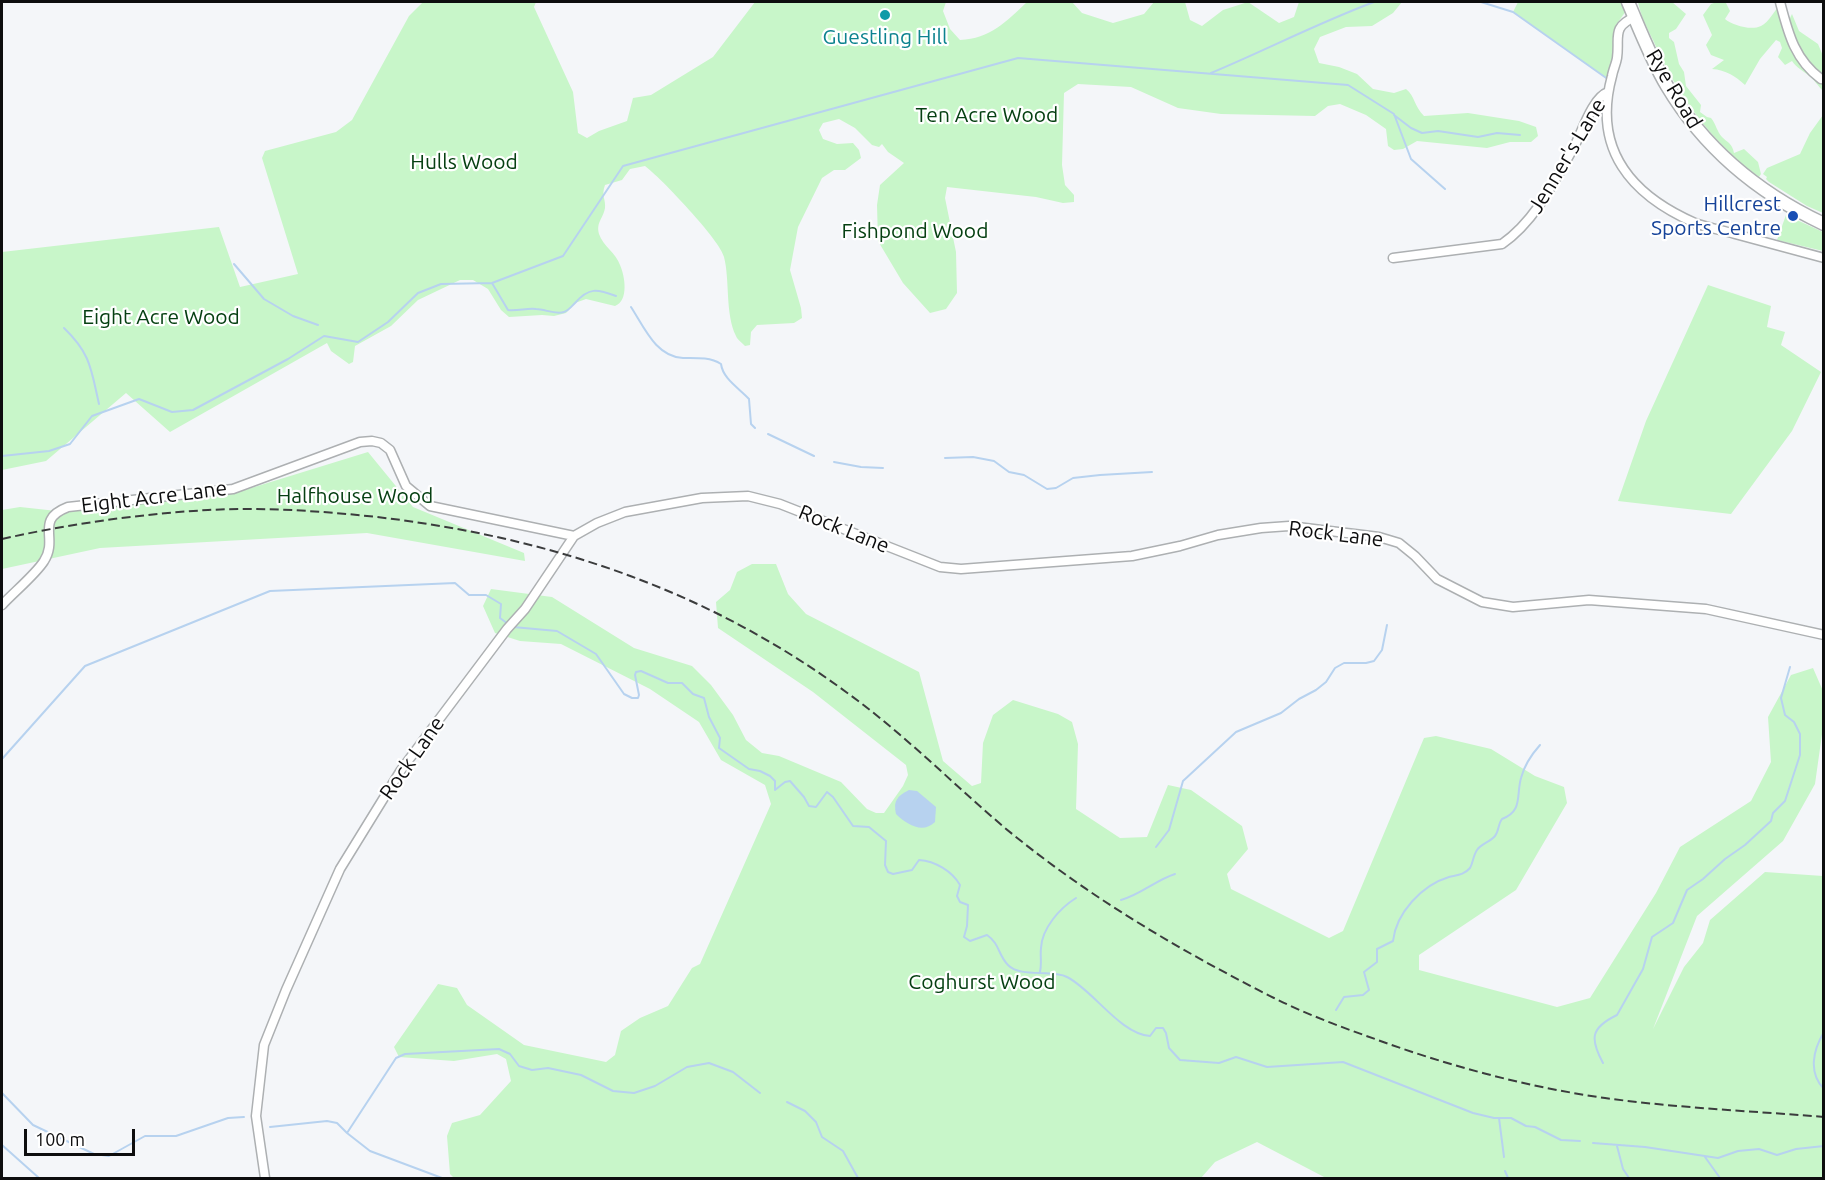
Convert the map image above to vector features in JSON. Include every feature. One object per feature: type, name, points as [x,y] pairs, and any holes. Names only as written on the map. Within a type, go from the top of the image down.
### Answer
[{"type":"highway","name":"Rye Road","points":[[1628,2],[1666,84],[1699,132],[1760,188],[1802,214],[1824,224]]},
{"type":"street","points":[[1780,2],[1792,46],[1809,70],[1821,79]]},
{"type":"street","points":[[1635,17],[1624,22],[1618,30],[1617,58],[1608,92],[1607,128],[1614,153],[1627,173],[1651,197],[1696,223],[1824,258]]},
{"type":"street","name":"Jenner's Lane","points":[[1393,258],[1502,244],[1516,234],[1549,190],[1599,98],[1608,92]]},
{"type":"street","name":"Eight Acre Lane","points":[[2,605],[44,562],[48,551],[50,519],[60,510],[68,507],[233,489],[360,442],[381,443],[390,450],[406,486],[430,506],[574,536]]},
{"type":"street","name":"Rock Lane","points":[[265,1179],[256,1116],[264,1045],[340,869],[401,770],[513,621],[525,609],[574,536],[597,523],[625,512],[721,496],[748,496],[780,504],[940,567],[961,569],[1132,556],[1218,535],[1289,526],[1380,537],[1399,543],[1437,579],[1482,602],[1514,607],[1589,600],[1706,609],[1824,635]]},
{"type":"green space","points":[[423,2],[536,2],[534,7],[573,92],[578,133],[587,138],[627,121],[633,98],[651,95],[713,57],[755,2],[946,2],[943,11],[950,29],[960,40],[989,33],[1027,2],[1072,2],[1082,13],[1113,23],[1144,14],[1154,2],[1185,2],[1190,20],[1202,26],[1223,10],[1248,2],[1279,23],[1294,17],[1299,2],[1402,2],[1393,13],[1372,26],[1346,27],[1320,37],[1314,49],[1319,63],[1357,74],[1373,89],[1394,93],[1406,89],[1424,116],[1468,113],[1519,121],[1536,127],[1538,136],[1531,142],[1510,142],[1487,148],[1417,141],[1403,149],[1394,150],[1388,146],[1386,129],[1366,115],[1340,104],[1328,106],[1315,116],[1221,114],[1178,108],[1131,87],[1078,84],[1064,93],[1062,165],[1065,185],[1074,195],[1074,202],[1063,203],[1036,197],[947,187],[945,198],[956,252],[957,293],[946,309],[930,313],[903,283],[878,241],[877,205],[880,185],[904,163],[888,152],[882,144],[879,147],[872,145],[855,128],[839,119],[823,123],[819,130],[823,139],[837,144],[853,143],[859,150],[861,158],[845,170],[834,170],[822,178],[798,227],[790,270],[802,318],[794,323],[757,325],[751,332],[750,345],[745,346],[737,337],[730,318],[726,266],[720,249],[689,210],[645,166],[630,169],[622,180],[605,185],[604,189],[605,208],[598,230],[603,242],[616,257],[624,281],[624,294],[615,306],[586,299],[575,303],[566,313],[554,316],[509,317],[501,310],[488,289],[473,280],[460,280],[418,300],[391,326],[355,346],[353,362],[349,364],[331,351],[327,343],[170,432],[126,393],[46,461],[2,470],[2,252],[219,227],[240,287],[298,274],[262,158],[265,151],[336,132],[352,120],[409,16]]},
{"type":"green space","points":[[1518,2],[1622,2],[1626,11],[1616,25],[1613,34],[1614,51],[1609,80],[1513,12]]},
{"type":"green space","points":[[1638,2],[1672,2],[1686,14],[1676,29],[1669,33],[1669,38],[1674,42],[1686,86],[1701,105],[1700,112],[1711,118],[1720,135],[1731,145],[1734,153],[1744,149],[1758,162],[1761,174],[1759,177],[1726,149],[1684,98],[1662,60]]},
{"type":"green space","points":[[1726,3],[1730,11],[1725,19],[1747,28],[1764,24],[1780,5],[1786,26],[1792,14],[1799,31],[1818,44],[1823,56],[1823,91],[1792,61],[1785,65],[1778,57],[1782,48],[1780,42],[1776,40],[1760,59],[1745,85],[1730,74],[1712,69],[1724,60],[1711,55],[1706,45],[1712,35],[1703,15],[1711,4]]},
{"type":"green space","points":[[1823,115],[1823,213],[1807,206],[1769,182],[1763,174],[1767,168],[1800,154],[1810,133]]},
{"type":"green space","points":[[1786,215],[1823,232],[1823,251],[1777,240]]},
{"type":"green space","points":[[1708,285],[1771,306],[1767,327],[1785,332],[1781,345],[1821,372],[1792,431],[1731,514],[1618,501],[1646,421]]},
{"type":"green space","name":"Halfhouse Wood","points":[[368,452],[413,507],[524,553],[525,561],[367,533],[100,548],[2,569],[2,510],[20,507],[66,512],[235,493]]},
{"type":"green space","name":"Coghurst Wood","points":[[752,564],[776,564],[788,594],[806,614],[919,672],[943,761],[972,786],[981,783],[983,743],[993,715],[1013,700],[1058,714],[1072,722],[1078,744],[1076,809],[1120,838],[1147,837],[1168,785],[1191,790],[1242,826],[1248,849],[1227,874],[1231,889],[1329,938],[1343,931],[1424,738],[1436,736],[1491,749],[1535,776],[1564,787],[1567,803],[1516,890],[1419,955],[1419,970],[1557,1007],[1590,998],[1656,893],[1680,847],[1751,801],[1771,762],[1768,717],[1791,675],[1813,668],[1823,691],[1823,727],[1815,784],[1783,841],[1697,916],[1653,1029],[1684,967],[1703,943],[1710,920],[1765,872],[1823,876],[1823,1178],[1326,1178],[1257,1142],[1215,1162],[1201,1178],[454,1178],[450,1174],[447,1136],[452,1123],[480,1115],[511,1081],[506,1059],[497,1054],[454,1061],[399,1057],[394,1047],[438,984],[457,988],[467,1005],[524,1045],[606,1062],[615,1055],[621,1031],[640,1018],[668,1006],[692,968],[700,964],[771,804],[765,785],[721,760],[699,722],[650,689],[561,644],[520,641],[495,633],[483,606],[491,589],[552,597],[634,648],[692,666],[711,685],[733,715],[746,740],[762,753],[779,756],[841,782],[867,809],[876,813],[884,813],[903,786],[908,775],[906,765],[813,692],[718,628],[716,602],[730,590],[737,572]]},
{"type":"water","points":[[909,790],[917,791],[936,807],[935,822],[930,826],[915,827],[896,814],[897,799]]},
{"type":"waterway","points":[[1211,73],[1374,2]]},
{"type":"waterway","points":[[1481,2],[1513,12],[1609,80]]},
{"type":"waterway","points":[[2,456],[49,451],[70,444],[92,416],[139,399],[172,412],[193,410],[288,359],[324,336],[358,342],[388,322],[418,293],[441,284],[492,283],[563,256],[623,166],[1018,58],[1348,85],[1394,114],[1411,159],[1445,189]]},
{"type":"waterway","points":[[1394,115],[1422,133],[1438,131],[1478,137],[1497,133],[1520,135]]},
{"type":"waterway","points":[[234,264],[264,299],[293,316],[318,325]]},
{"type":"waterway","points":[[492,283],[508,310],[539,309],[561,313],[567,311],[589,292],[598,291],[616,296]]},
{"type":"waterway","points":[[631,307],[652,340],[665,352],[683,358],[708,359],[721,364],[728,379],[749,399],[751,424],[755,428]]},
{"type":"waterway","points":[[64,328],[85,354],[92,371],[99,404]]},
{"type":"waterway","points":[[768,434],[814,456]]},
{"type":"waterway","points":[[945,458],[973,457],[994,461],[1009,472],[1024,475],[1047,489],[1056,488],[1073,478],[1152,472]]},
{"type":"waterway","points":[[834,462],[883,468]]},
{"type":"waterway","points":[[2,759],[85,666],[270,591],[455,583],[469,595],[486,595],[501,604],[500,618],[508,624]]},
{"type":"waterway","points":[[1156,847],[1169,830],[1183,781],[1236,732],[1281,713],[1326,682],[1335,668],[1344,663],[1374,661],[1382,650],[1387,625]]},
{"type":"waterway","points":[[513,627],[557,631],[596,654],[624,694],[632,698],[638,698],[639,695],[636,672],[641,671],[668,683],[682,683],[693,694],[704,698],[709,717],[720,738],[719,748],[749,769],[770,776],[775,781],[775,790],[790,781],[809,806],[816,807],[827,792],[853,826],[869,827],[886,841],[885,865],[888,872],[893,874],[912,870],[919,860],[948,871],[960,885],[957,896],[960,902],[968,905],[964,937],[970,941],[987,935],[1013,969],[1067,977],[1087,991],[1128,1028],[1150,1036],[1156,1028],[1163,1028],[1169,1048],[1180,1060],[1219,1063],[1236,1057],[1267,1067],[1343,1062],[1473,1113],[1494,1118],[1511,1118],[1561,1140],[1580,1141]]},
{"type":"waterway","points":[[1603,1063],[1596,1047],[1595,1035],[1602,1025],[1617,1015],[1643,969],[1652,937],[1673,923],[1687,890],[1745,845],[1771,821],[1773,813],[1785,801],[1800,755],[1800,734],[1794,722],[1785,715],[1781,698],[1790,667]]},
{"type":"waterway","points":[[1336,1010],[1344,997],[1363,995],[1369,990],[1364,972],[1377,962],[1377,949],[1393,941],[1399,920],[1420,893],[1439,881],[1468,870],[1477,850],[1495,836],[1502,819],[1509,816],[1516,807],[1522,774],[1540,745]]},
{"type":"waterway","points":[[1121,900],[1175,874]]},
{"type":"waterway","points":[[1040,972],[1042,941],[1048,926],[1058,913],[1076,898]]},
{"type":"waterway","points":[[1824,1032],[1817,1046],[1814,1061],[1816,1076],[1824,1089]]},
{"type":"waterway","points":[[347,1133],[396,1058],[405,1054],[499,1049],[510,1054],[519,1066],[532,1070],[548,1068],[581,1075],[613,1091],[634,1093],[655,1086],[687,1067],[709,1063],[733,1072],[760,1093]]},
{"type":"waterway","points":[[2,1093],[33,1125],[94,1154],[109,1156],[145,1136],[176,1136],[228,1118],[244,1117]]},
{"type":"waterway","points":[[787,1102],[805,1111],[816,1122],[822,1137],[843,1151],[858,1178]]},
{"type":"waterway","points":[[1499,1118],[1504,1157]]},
{"type":"waterway","points":[[270,1127],[327,1121],[337,1123],[370,1151],[442,1178]]},
{"type":"waterway","points":[[1593,1143],[1645,1147],[1718,1158],[1738,1151],[1759,1149],[1777,1155],[1796,1149],[1824,1146]]},
{"type":"waterway","points":[[2,1145],[39,1178]]},
{"type":"waterway","points":[[1617,1146],[1623,1169],[1629,1178]]},
{"type":"waterway","points":[[1705,1157],[1720,1178]]},
{"type":"waterway","points":[[1505,1171],[1508,1178]]},
{"type":"railway","points":[[2,539],[78,524],[156,514],[229,509],[271,509],[377,517],[441,526],[503,538],[564,554],[623,573],[681,597],[738,624],[793,656],[867,708],[1005,828],[1068,876],[1169,941],[1239,980],[1298,1009],[1349,1030],[1431,1058],[1547,1088],[1659,1104],[1824,1117]]},
{"type":"place","name":"Guestling Hill","points":[[885,15]]},
{"type":"place","name":"Hillcrest Sports Centre","points":[[1793,216]]},
{"type":"park label","name":"Ten Acre Wood","points":[[987,115]]},
{"type":"park label","name":"Hulls Wood","points":[[464,162]]},
{"type":"park label","name":"Fishpond Wood","points":[[915,231]]},
{"type":"park label","name":"Eight Acre Wood","points":[[161,317]]}]
